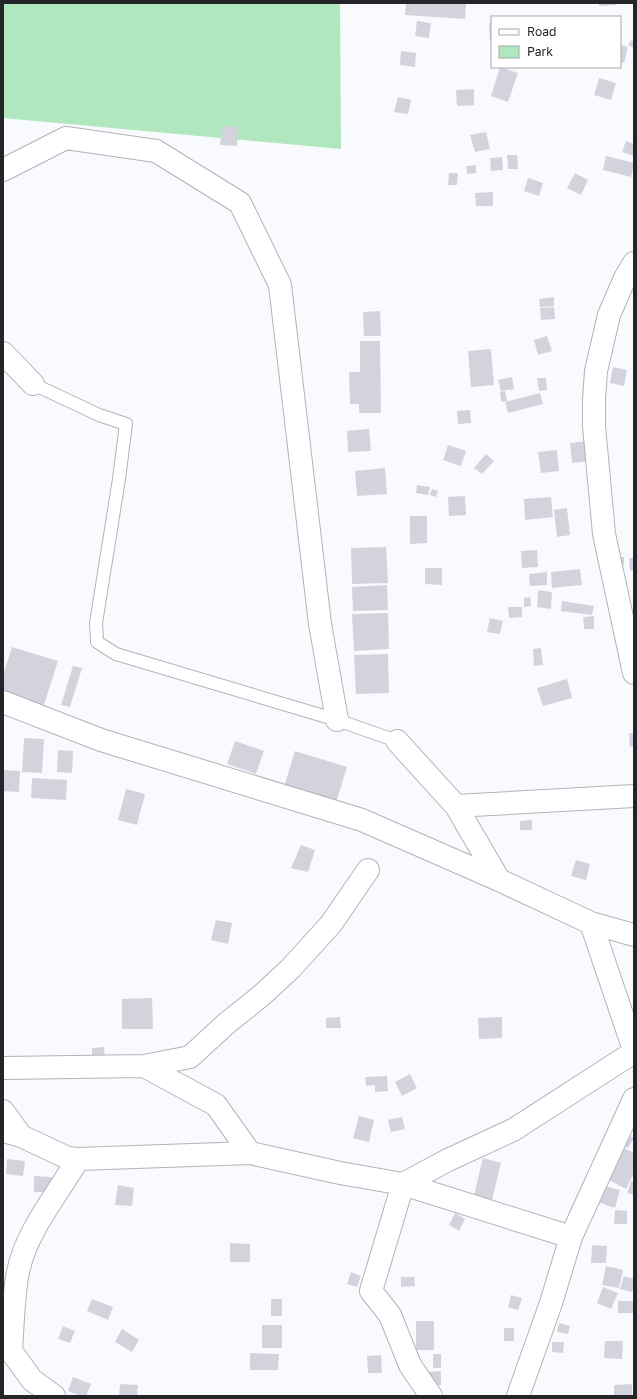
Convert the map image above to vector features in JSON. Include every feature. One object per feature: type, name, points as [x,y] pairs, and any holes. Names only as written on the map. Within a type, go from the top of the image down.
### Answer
[{"type":"street","points":[[3,170],[66,138],[156,151],[240,204],[280,285],[320,624],[337,720]]},
{"type":"street","points":[[634,263],[625,278],[609,315],[596,370],[594,426],[604,534],[634,673]]},
{"type":"street","points":[[3,353],[33,384]]},
{"type":"street","points":[[3,702],[101,740],[362,820],[499,880],[591,923],[634,935]]},
{"type":"street","points":[[397,741],[456,806],[499,880]]},
{"type":"street","points":[[456,806],[634,796]]},
{"type":"street","points":[[3,1068],[144,1066],[190,1057],[291,968],[332,924],[368,870]]},
{"type":"street","points":[[431,1396],[410,1366],[390,1315],[371,1291],[403,1184],[448,1160],[513,1130],[634,1051],[591,923]]},
{"type":"street","points":[[144,1066],[216,1105],[250,1152]]},
{"type":"street","points":[[518,1396],[551,1303],[571,1237],[634,1099]]},
{"type":"street","points":[[3,1111],[12,1133],[68,1158],[78,1159],[250,1152],[340,1173],[403,1184],[571,1237]]},
{"type":"street","points":[[54,1396],[32,1380],[11,1351],[18,1271],[38,1221],[64,1184],[78,1159]]},
{"type":"lane","points":[[33,384],[100,415],[126,424],[119,479],[96,622],[97,642],[116,654],[337,720],[397,741]]},
{"type":"green space","points":[[3,3],[340,3],[341,149],[3,118]]},
{"type":"building","points":[[406,3],[466,3],[465,19],[405,15]]},
{"type":"building","points":[[599,3],[616,3],[616,5],[599,6]]},
{"type":"building","points":[[417,21],[431,23],[429,38],[415,36]]},
{"type":"building","points":[[489,23],[491,23],[491,40]]},
{"type":"building","points":[[631,40],[634,41],[634,48],[628,45]]},
{"type":"building","points":[[621,45],[628,47],[624,63],[621,62]]},
{"type":"building","points":[[401,51],[416,53],[415,67],[400,65]]},
{"type":"building","points":[[500,68],[518,73],[508,102],[491,96]]},
{"type":"building","points":[[599,78],[616,83],[611,100],[594,95]]},
{"type":"building","points":[[474,89],[474,105],[457,106],[456,90]]},
{"type":"building","points":[[398,97],[411,100],[408,114],[394,112]]},
{"type":"building","points":[[222,126],[238,127],[237,146],[220,145]]},
{"type":"building","points":[[486,132],[490,149],[475,152],[470,135]]},
{"type":"building","points":[[626,141],[634,144],[634,156],[622,152]]},
{"type":"building","points":[[507,155],[517,155],[518,169],[508,169]]},
{"type":"building","points":[[606,156],[634,163],[631,177],[603,170]]},
{"type":"building","points":[[502,157],[503,170],[491,171],[490,158]]},
{"type":"building","points":[[476,165],[476,173],[467,174],[466,166]]},
{"type":"building","points":[[449,173],[458,173],[457,185],[448,185]]},
{"type":"building","points":[[575,173],[588,180],[581,195],[567,188]]},
{"type":"building","points":[[528,178],[543,183],[539,196],[524,191]]},
{"type":"building","points":[[493,192],[493,206],[476,206],[475,193]]},
{"type":"building","points":[[554,297],[554,306],[540,307],[539,299]]},
{"type":"building","points":[[554,307],[555,319],[541,320],[540,308]]},
{"type":"building","points":[[380,311],[381,336],[364,336],[363,312]]},
{"type":"building","points":[[547,336],[552,351],[538,355],[534,340]]},
{"type":"building","points":[[360,341],[380,341],[381,413],[359,413],[359,404],[350,404],[349,372],[360,372]]},
{"type":"building","points":[[491,349],[494,385],[471,387],[468,351]]},
{"type":"building","points":[[613,367],[627,370],[624,386],[610,383]]},
{"type":"building","points":[[512,377],[514,389],[501,391],[498,380]]},
{"type":"building","points":[[537,378],[546,378],[547,390],[539,391]]},
{"type":"building","points":[[505,391],[507,401],[501,402],[500,392]]},
{"type":"building","points":[[540,393],[543,404],[508,413],[505,402]]},
{"type":"building","points":[[470,410],[471,423],[458,424],[457,411]]},
{"type":"building","points":[[369,429],[371,451],[348,452],[347,431]]},
{"type":"building","points":[[589,441],[591,461],[572,463],[570,443]]},
{"type":"building","points":[[448,445],[466,451],[461,466],[443,460]]},
{"type":"building","points":[[557,450],[559,471],[541,473],[538,452]]},
{"type":"building","points":[[486,454],[494,461],[482,474],[474,468]]},
{"type":"building","points":[[385,468],[387,494],[357,496],[355,471]]},
{"type":"building","points":[[417,485],[430,487],[428,495],[416,493]]},
{"type":"building","points":[[432,489],[438,491],[436,497],[430,495]]},
{"type":"building","points":[[465,496],[466,515],[449,516],[448,497]]},
{"type":"building","points":[[551,497],[553,517],[525,520],[524,499]]},
{"type":"building","points":[[567,508],[570,535],[557,537],[554,510]]},
{"type":"building","points":[[410,516],[427,516],[427,543],[410,544]]},
{"type":"building","points":[[386,547],[388,583],[352,584],[351,548]]},
{"type":"building","points":[[537,550],[538,567],[522,568],[521,551]]},
{"type":"building","points":[[617,557],[624,557],[624,565],[617,565]]},
{"type":"building","points":[[629,558],[634,558],[634,570],[630,571]]},
{"type":"building","points":[[425,568],[442,568],[442,585],[425,584]]},
{"type":"building","points":[[580,569],[582,585],[552,588],[551,572]]},
{"type":"building","points":[[547,572],[547,585],[530,586],[529,574]]},
{"type":"building","points":[[387,585],[388,610],[353,611],[352,587]]},
{"type":"building","points":[[538,590],[552,592],[551,609],[537,607]]},
{"type":"building","points":[[530,597],[531,606],[524,607],[524,598]]},
{"type":"building","points":[[562,601],[594,606],[592,615],[561,611]]},
{"type":"building","points":[[508,607],[522,607],[522,617],[509,618]]},
{"type":"building","points":[[388,613],[389,649],[354,651],[352,614]]},
{"type":"building","points":[[594,616],[594,629],[584,629],[583,617]]},
{"type":"building","points":[[490,618],[503,621],[500,634],[487,632]]},
{"type":"building","points":[[12,647],[58,661],[44,705],[3,692],[3,675]]},
{"type":"building","points":[[541,648],[543,665],[534,666],[533,649]]},
{"type":"building","points":[[388,654],[389,693],[356,694],[354,655]]},
{"type":"building","points":[[73,666],[82,668],[70,707],[61,705]]},
{"type":"building","points":[[567,679],[572,698],[543,706],[537,688]]},
{"type":"building","points":[[629,733],[634,733],[634,746],[630,747]]},
{"type":"building","points":[[24,738],[44,739],[42,773],[22,772]]},
{"type":"building","points":[[235,741],[264,751],[256,774],[227,764]]},
{"type":"building","points":[[58,750],[73,751],[72,773],[57,772]]},
{"type":"building","points":[[295,751],[347,767],[336,803],[284,787]]},
{"type":"building","points":[[3,770],[20,771],[19,792],[3,791]]},
{"type":"building","points":[[32,778],[67,780],[66,800],[31,798]]},
{"type":"building","points":[[126,789],[145,794],[137,825],[118,820]]},
{"type":"building","points":[[532,820],[532,830],[520,830],[520,821]]},
{"type":"building","points":[[301,845],[315,850],[308,872],[291,868]]},
{"type":"building","points":[[576,860],[590,864],[586,880],[571,876]]},
{"type":"building","points":[[216,920],[232,923],[228,944],[211,940]]},
{"type":"building","points":[[152,998],[153,1029],[122,1029],[122,999]]},
{"type":"building","points":[[340,1017],[341,1028],[326,1028],[326,1018]]},
{"type":"building","points":[[502,1017],[502,1038],[479,1039],[478,1018]]},
{"type":"building","points":[[104,1047],[105,1057],[92,1057],[92,1048]]},
{"type":"building","points":[[410,1074],[417,1088],[402,1096],[395,1082]]},
{"type":"building","points":[[387,1076],[388,1091],[375,1092],[375,1085],[366,1086],[365,1077]]},
{"type":"building","points":[[359,1116],[374,1120],[369,1142],[353,1138]]},
{"type":"building","points":[[402,1117],[405,1129],[391,1132],[388,1120]]},
{"type":"building","points":[[625,1134],[634,1138],[628,1148],[620,1144]]},
{"type":"building","points":[[624,1148],[634,1153],[634,1173],[626,1189],[609,1180]]},
{"type":"building","points":[[483,1158],[501,1163],[492,1200],[474,1195]]},
{"type":"building","points":[[7,1159],[25,1161],[23,1176],[6,1174]]},
{"type":"building","points":[[34,1176],[52,1177],[51,1192],[34,1192]]},
{"type":"building","points":[[631,1181],[634,1182],[634,1195],[627,1193]]},
{"type":"building","points":[[118,1185],[134,1188],[132,1206],[115,1205]]},
{"type":"building","points":[[602,1185],[620,1190],[615,1208],[597,1202]]},
{"type":"building","points":[[615,1210],[627,1211],[627,1224],[614,1224]]},
{"type":"building","points":[[455,1213],[465,1219],[459,1231],[449,1225]]},
{"type":"building","points":[[230,1243],[250,1244],[250,1262],[230,1262]]},
{"type":"building","points":[[592,1245],[607,1246],[606,1263],[591,1263]]},
{"type":"building","points":[[606,1266],[623,1270],[619,1288],[602,1285]]},
{"type":"building","points":[[351,1272],[361,1276],[357,1287],[347,1284]]},
{"type":"building","points":[[624,1276],[634,1279],[632,1292],[620,1289]]},
{"type":"building","points":[[401,1277],[414,1277],[415,1286],[401,1287]]},
{"type":"building","points":[[603,1287],[618,1293],[611,1309],[597,1303]]},
{"type":"building","points":[[511,1295],[522,1298],[518,1310],[508,1307]]},
{"type":"building","points":[[92,1299],[113,1307],[108,1320],[87,1311]]},
{"type":"building","points":[[271,1299],[282,1299],[282,1316],[271,1316]]},
{"type":"building","points":[[618,1301],[634,1301],[634,1313],[618,1313]]},
{"type":"building","points":[[416,1321],[434,1321],[434,1350],[416,1350]]},
{"type":"building","points":[[559,1323],[570,1326],[568,1334],[557,1332]]},
{"type":"building","points":[[262,1325],[282,1325],[282,1348],[262,1348]]},
{"type":"building","points":[[63,1326],[75,1331],[70,1343],[58,1339]]},
{"type":"building","points":[[504,1328],[514,1328],[514,1341],[504,1341]]},
{"type":"building","points":[[122,1329],[139,1340],[132,1352],[115,1342]]},
{"type":"building","points":[[605,1341],[623,1341],[622,1359],[604,1358]]},
{"type":"building","points":[[552,1342],[564,1342],[563,1353],[552,1352]]},
{"type":"building","points":[[250,1353],[279,1354],[278,1370],[250,1370]]},
{"type":"building","points":[[433,1354],[441,1354],[441,1368],[433,1368]]},
{"type":"building","points":[[381,1355],[382,1373],[368,1373],[367,1356]]},
{"type":"building","points":[[441,1371],[441,1385],[427,1386],[427,1372]]},
{"type":"building","points":[[73,1377],[91,1384],[86,1396],[81,1396],[68,1391]]},
{"type":"building","points":[[120,1384],[138,1385],[137,1396],[119,1396]]},
{"type":"building","points":[[632,1384],[632,1396],[614,1396],[614,1385]]}]
